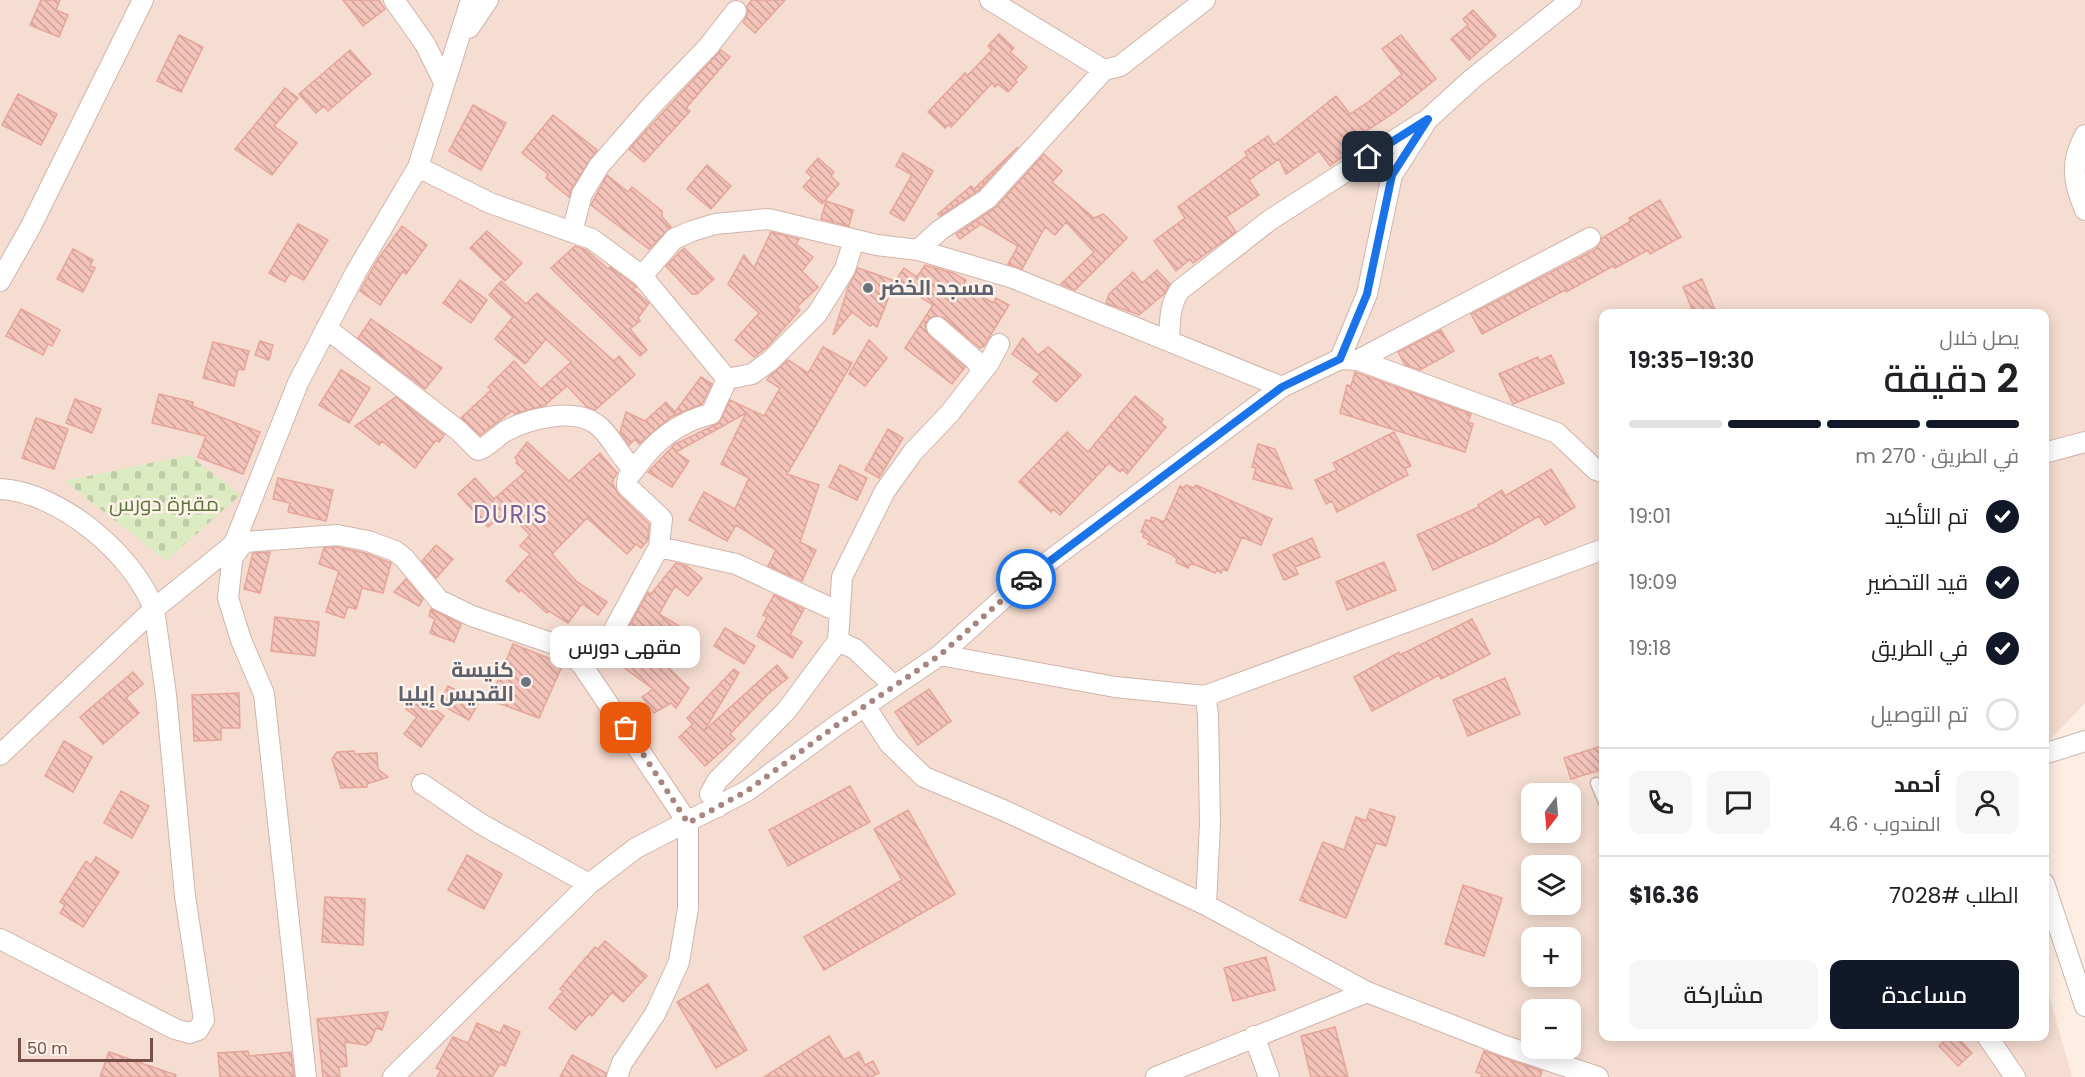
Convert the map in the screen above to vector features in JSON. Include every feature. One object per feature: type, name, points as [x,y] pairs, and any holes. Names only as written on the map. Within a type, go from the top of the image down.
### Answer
[{"type":"street","points":[[0,281],[30,228],[143,0]]},
{"type":"street","points":[[394,0],[425,44],[444,82]]},
{"type":"street","points":[[306,1077],[264,693],[241,640],[228,598],[233,551],[298,383],[326,328],[418,167],[471,0]]},
{"type":"street","points":[[456,45],[488,0]]},
{"type":"street","points":[[990,0],[1104,70]]},
{"type":"street","points":[[918,250],[940,230],[987,199],[1104,70],[1120,66],[1205,0]]},
{"type":"street","points":[[1169,341],[1171,311],[1180,290],[1270,220],[1428,119],[1472,79],[1571,0]]},
{"type":"street","points":[[572,232],[582,194],[599,166],[653,104],[708,47],[736,11]]},
{"type":"street","points":[[1349,360],[1367,294],[1392,175],[1428,119]]},
{"type":"street","points":[[2085,135],[2076,152],[2074,176],[2085,210]]},
{"type":"street","points":[[418,167],[490,203],[536,222],[592,239],[642,276],[727,379]]},
{"type":"street","points":[[642,276],[674,240],[715,224],[768,219],[855,240],[918,250],[1013,278],[1282,387]]},
{"type":"street","points":[[393,1077],[589,884],[636,848],[747,791],[940,655],[1025,579],[1282,387],[1349,360],[1590,238]]},
{"type":"street","points":[[727,379],[752,374],[817,314],[845,269],[855,240]]},
{"type":"street","points":[[937,327],[975,360],[982,370]]},
{"type":"street","points":[[326,328],[459,431],[478,450],[508,430],[560,414],[595,422],[622,452],[629,465],[635,469]]},
{"type":"street","points":[[718,807],[710,794],[717,780],[787,710],[838,641],[842,577],[885,491],[913,452],[949,414],[999,344]]},
{"type":"street","points":[[1349,360],[1557,433],[1599,471]]},
{"type":"street","points":[[582,665],[610,638],[659,548],[662,519],[627,486],[628,477],[647,451],[666,434],[696,418],[711,414],[727,379]]},
{"type":"street","points":[[2049,452],[2085,442]]},
{"type":"street","points":[[0,489],[35,496],[59,507],[84,524],[133,572],[154,609],[166,695],[184,896],[204,1020],[198,1030],[189,1033],[175,1029],[0,939]]},
{"type":"street","points":[[0,755],[154,609],[244,542],[337,535],[368,541],[395,551],[404,558],[439,600],[472,616],[563,647],[582,665],[688,823],[688,908],[679,962],[664,999],[622,1064],[617,1077]]},
{"type":"street","points":[[659,548],[736,564],[839,612]]},
{"type":"street","points":[[940,655],[1115,687],[1205,696],[1599,551]]},
{"type":"street","points":[[838,641],[855,649],[894,686]]},
{"type":"street","points":[[1205,696],[1208,714],[1210,823],[1206,905]]},
{"type":"street","points":[[865,706],[889,743],[924,777],[1002,810],[1206,905],[1367,992],[1505,1046],[1598,1077]]},
{"type":"street","points":[[2049,752],[2085,741]]},
{"type":"street","points":[[422,784],[481,824],[589,884]]},
{"type":"street","points":[[2049,898],[2085,1006]]},
{"type":"street","points":[[1155,1077],[1367,992]]},
{"type":"street","points":[[1254,1036],[1269,1077]]},
{"type":"street","points":[[1990,1041],[2015,1077]]},
{"type":"lane","points":[[1596,783],[1599,790]]},
{"type":"shaded area","points":[[0,0],[2085,0],[2085,703],[2049,741],[2049,309],[1599,309],[1599,1041],[2049,1041],[2049,995],[2072,1077],[0,1077]]},
{"type":"green space","name":"مقبرة دورس","points":[[189,455],[240,495],[166,561],[65,481]]},
{"type":"building","points":[[41,0],[60,0],[56,10],[68,15],[59,37],[30,25]]},
{"type":"building","points":[[343,0],[379,0],[385,9],[363,26]]},
{"type":"building","points":[[752,0],[785,0],[755,33],[743,22],[748,13],[747,6]]},
{"type":"building","points":[[1473,10],[1496,36],[1469,60],[1451,39],[1468,25],[1463,19]]},
{"type":"building","points":[[999,34],[1014,48],[1010,52],[1027,67],[1008,92],[998,84],[995,87],[992,83],[951,127],[949,124],[945,128],[928,112],[965,73],[967,76],[992,50],[988,46]]},
{"type":"building","points":[[179,35],[203,47],[181,92],[157,81]]},
{"type":"building","points":[[1401,35],[1436,79],[1395,112],[1344,146],[1349,152],[1330,166],[1319,151],[1286,174],[1279,159],[1249,180],[1259,195],[1226,217],[1236,232],[1193,263],[1190,259],[1176,271],[1154,241],[1185,218],[1178,207],[1247,156],[1245,152],[1268,136],[1274,145],[1336,96],[1350,114],[1368,102],[1402,74],[1382,49]]},
{"type":"building","points":[[350,50],[371,74],[328,111],[324,106],[316,113],[299,94]]},
{"type":"building","points":[[721,50],[730,57],[686,108],[690,111],[644,162],[629,149]]},
{"type":"building","points":[[285,88],[298,98],[274,126],[297,143],[272,175],[235,149]]},
{"type":"building","points":[[18,94],[57,114],[41,145],[2,125]]},
{"type":"building","points":[[473,105],[506,123],[481,170],[449,151]]},
{"type":"building","points":[[553,115],[597,150],[572,188],[569,197],[546,178],[548,174],[522,153]]},
{"type":"building","points":[[1018,147],[979,190],[940,216],[938,214],[971,186],[974,189]]},
{"type":"building","points":[[903,153],[933,171],[904,221],[890,213],[912,175],[896,166]]},
{"type":"building","points":[[1044,154],[1062,171],[1052,182],[1094,218],[1103,214],[1127,238],[1075,290],[1061,284],[1094,252],[1066,222],[1055,235],[1045,227],[1022,269],[1008,264],[1018,246],[981,224],[960,239],[956,234],[996,207]]},
{"type":"building","points":[[818,158],[834,172],[831,176],[839,184],[822,204],[803,187],[812,177],[806,172]]},
{"type":"building","points":[[707,165],[731,186],[711,209],[687,189]]},
{"type":"building","points":[[607,175],[628,192],[632,187],[662,211],[662,217],[671,227],[649,249],[591,205]]},
{"type":"building","points":[[1660,200],[1681,237],[1650,254],[1648,250],[1615,268],[1613,266],[1482,334],[1471,314],[1596,249],[1602,238],[1631,221],[1629,218]]},
{"type":"building","points":[[826,201],[853,210],[849,226],[821,219]]},
{"type":"building","points":[[298,224],[328,240],[304,280],[290,273],[285,282],[269,273]]},
{"type":"building","points":[[402,226],[427,245],[406,274],[403,271],[380,305],[360,291],[378,259]]},
{"type":"building","points":[[487,231],[522,263],[505,281],[470,248]]},
{"type":"building","points":[[771,232],[799,239],[796,244],[813,257],[802,271],[818,287],[797,307],[800,310],[767,347],[754,357],[735,340],[759,313],[728,284],[744,255],[754,268]]},
{"type":"building","points":[[575,246],[586,250],[608,269],[610,267],[634,285],[636,287],[633,289],[649,303],[638,318],[640,321],[630,329],[647,350],[640,356],[551,268]]},
{"type":"building","points":[[684,248],[714,279],[697,294],[692,294],[666,266]]},
{"type":"building","points":[[73,249],[93,260],[90,266],[95,268],[83,292],[57,279]]},
{"type":"building","points":[[925,265],[953,273],[966,280],[963,285],[993,303],[996,298],[1009,305],[984,346],[980,348],[944,318],[934,316],[928,320],[925,325],[929,336],[965,367],[952,384],[905,348],[933,305],[895,281],[904,268],[917,277]]},
{"type":"building","name":"مسجد الخضر","points":[[858,268],[895,281],[877,327],[873,324],[870,326],[852,312],[833,335],[848,288]]},
{"type":"building","points":[[1157,270],[1170,284],[1164,294],[1139,315],[1106,303],[1109,294],[1133,272],[1142,283]]},
{"type":"building","points":[[1702,279],[1715,309],[1692,309],[1683,287]]},
{"type":"building","points":[[460,280],[487,300],[471,323],[443,303]]},
{"type":"building","points":[[501,281],[526,304],[537,293],[614,361],[619,356],[635,375],[595,410],[587,407],[567,386],[545,405],[515,414],[512,411],[480,435],[461,418],[491,390],[488,387],[514,361],[541,389],[571,362],[546,339],[525,364],[495,339],[513,317],[489,295]]},
{"type":"building","points":[[21,309],[60,330],[52,346],[48,344],[43,355],[6,336]]},
{"type":"building","points":[[371,319],[442,368],[425,389],[358,338]]},
{"type":"building","points":[[1441,330],[1454,351],[1420,370],[1405,365],[1398,352]]},
{"type":"building","points":[[1023,338],[1038,355],[1048,347],[1081,375],[1056,402],[1033,382],[1040,374],[1012,354]]},
{"type":"building","points":[[869,340],[887,358],[865,386],[849,374]]},
{"type":"building","points":[[260,341],[273,345],[269,360],[255,355]]},
{"type":"building","points":[[213,342],[249,351],[244,370],[238,369],[234,386],[203,378]]},
{"type":"building","points":[[823,347],[852,363],[787,474],[819,485],[800,542],[816,550],[802,581],[768,566],[776,550],[736,525],[727,541],[689,520],[704,492],[735,509],[749,478],[721,464],[746,413],[676,452],[689,461],[672,487],[648,472],[675,444],[719,423],[730,400],[764,416],[780,388],[767,380],[769,377],[788,360],[808,373]]},
{"type":"building","points":[[1551,355],[1564,383],[1513,404],[1499,374],[1538,357],[1539,361]]},
{"type":"building","points":[[341,370],[370,388],[349,423],[319,405]]},
{"type":"building","points":[[1355,372],[1471,414],[1468,422],[1473,424],[1465,452],[1340,413],[1347,385],[1351,386]]},
{"type":"building","points":[[701,377],[712,384],[702,404],[671,417],[639,444],[635,439],[629,445],[620,432],[626,412],[645,421],[666,402],[675,412]]},
{"type":"building","points":[[159,394],[193,402],[192,406],[260,432],[243,474],[198,457],[206,436],[152,423]]},
{"type":"building","points":[[1135,396],[1163,419],[1161,423],[1166,427],[1127,474],[1122,469],[1120,472],[1109,463],[1060,515],[1053,509],[1051,512],[1019,482],[1067,432],[1088,452]]},
{"type":"building","points":[[396,397],[444,435],[439,442],[436,440],[415,468],[382,441],[379,445],[355,426]]},
{"type":"building","points":[[75,399],[101,409],[92,433],[66,423]]},
{"type":"building","points":[[36,418],[68,429],[54,469],[22,458]]},
{"type":"building","points":[[888,429],[903,438],[879,478],[865,470]]},
{"type":"building","points":[[1394,432],[1411,466],[1405,468],[1408,475],[1337,512],[1332,501],[1326,504],[1315,480],[1337,470],[1333,463]]},
{"type":"building","points":[[527,442],[569,481],[600,453],[617,473],[612,482],[618,494],[649,524],[648,540],[641,548],[636,544],[627,554],[587,518],[552,554],[576,581],[607,602],[598,615],[582,604],[568,623],[549,611],[547,613],[521,590],[519,592],[506,581],[530,554],[520,546],[530,535],[507,511],[488,527],[458,494],[475,478],[494,499],[526,471],[516,463],[518,461],[515,458]]},
{"type":"building","points":[[1258,444],[1275,449],[1292,489],[1253,479],[1256,468],[1252,467]]},
{"type":"building","points":[[840,465],[867,478],[857,500],[829,487]]},
{"type":"building","points":[[1551,469],[1575,507],[1545,525],[1539,516],[1495,542],[1433,570],[1417,535],[1479,507],[1478,505],[1502,490],[1505,496]]},
{"type":"building","points":[[278,478],[333,490],[326,521],[288,512],[290,503],[273,499]]},
{"type":"building","points":[[1186,485],[1194,488],[1196,485],[1272,519],[1261,545],[1242,537],[1227,571],[1223,569],[1221,573],[1217,570],[1215,573],[1196,565],[1190,564],[1188,568],[1176,562],[1177,559],[1171,554],[1148,544],[1150,541],[1143,537],[1144,534],[1141,532],[1146,520],[1150,521],[1152,517],[1164,522],[1180,486],[1184,488]]},
{"type":"building","points":[[1312,538],[1320,557],[1295,567],[1298,574],[1284,580],[1273,555]]},
{"type":"building","points":[[436,545],[453,559],[436,578],[422,561]]},
{"type":"building","points":[[336,547],[365,553],[391,563],[383,593],[362,588],[356,609],[348,607],[344,618],[326,612],[339,571],[319,564],[324,548]]},
{"type":"building","points":[[270,552],[260,593],[244,589],[253,553]]},
{"type":"building","points":[[1384,562],[1396,590],[1347,610],[1336,582]]},
{"type":"building","points":[[676,563],[687,566],[702,578],[688,596],[675,586],[659,614],[684,629],[681,633],[685,635],[666,665],[689,688],[676,708],[671,703],[654,713],[642,697],[653,689],[608,656],[620,643],[648,592],[651,594]]},
{"type":"building","points":[[406,579],[423,599],[419,606],[394,592]]},
{"type":"building","points":[[774,595],[804,609],[790,635],[802,642],[792,658],[757,636],[767,617],[763,615]]},
{"type":"building","points":[[431,609],[461,624],[454,642],[430,633],[435,619],[429,616]]},
{"type":"building","points":[[275,617],[319,622],[315,656],[271,651]]},
{"type":"building","points":[[1472,619],[1490,654],[1441,679],[1439,675],[1372,711],[1354,677],[1399,652],[1400,655]]},
{"type":"building","points":[[725,628],[755,646],[744,664],[714,646]]},
{"type":"building","name":"كنيسة القديس إيليا","points":[[513,644],[563,664],[539,718],[490,700]]},
{"type":"building","points":[[777,665],[788,678],[768,694],[730,734],[735,739],[705,766],[679,737],[693,724],[687,718],[734,669],[739,673],[704,731]]},
{"type":"building","points":[[133,672],[143,684],[126,698],[139,713],[103,744],[80,717]]},
{"type":"building","points":[[1505,678],[1520,714],[1468,736],[1453,700]]},
{"type":"building","points":[[448,686],[479,702],[469,720],[439,704]]},
{"type":"building","points":[[929,689],[951,721],[918,745],[895,712]]},
{"type":"building","points":[[239,693],[240,728],[221,728],[221,740],[194,741],[192,695]]},
{"type":"building","points":[[416,696],[444,716],[421,747],[404,734],[417,717],[406,709]]},
{"type":"building","points":[[64,741],[92,757],[73,792],[45,776]]},
{"type":"building","points":[[1599,747],[1599,771],[1571,779],[1564,758]]},
{"type":"building","points":[[354,751],[355,754],[377,753],[378,769],[388,777],[367,784],[367,787],[341,788],[332,759],[337,752]]},
{"type":"building","points":[[850,786],[870,822],[788,866],[769,830]]},
{"type":"building","points":[[121,791],[149,806],[132,838],[104,823]]},
{"type":"building","points":[[1370,809],[1395,817],[1386,846],[1376,843],[1346,918],[1300,900],[1323,842],[1344,850],[1356,817],[1366,821]]},
{"type":"building","points":[[908,810],[955,894],[824,970],[804,937],[902,880],[874,829]]},
{"type":"building","points":[[467,855],[502,874],[484,909],[448,890]]},
{"type":"building","points":[[96,857],[119,872],[83,927],[60,913],[65,905],[60,902],[86,861],[91,865]]},
{"type":"building","points":[[1463,885],[1502,898],[1484,956],[1445,944]]},
{"type":"building","points":[[325,897],[365,899],[363,945],[322,942]]},
{"type":"building","points":[[605,941],[647,976],[623,1002],[612,992],[592,1016],[589,1014],[575,1030],[549,1008],[563,991],[560,989],[566,981],[595,947],[598,949]]},
{"type":"building","points":[[1266,957],[1275,990],[1233,1001],[1224,968]]},
{"type":"building","points":[[708,984],[747,1050],[716,1068],[677,1002]]},
{"type":"building","points":[[388,1012],[382,1030],[376,1028],[371,1041],[366,1045],[345,1042],[347,1066],[339,1067],[340,1077],[323,1077],[317,1019]]},
{"type":"building","points":[[477,1023],[500,1033],[504,1025],[520,1032],[505,1066],[500,1064],[492,1077],[437,1077],[441,1070],[436,1068],[453,1037],[468,1043]]},
{"type":"building","points":[[1335,1027],[1348,1077],[1311,1077],[1301,1036]]},
{"type":"building","points":[[829,1036],[844,1060],[859,1052],[865,1065],[873,1061],[879,1073],[871,1077],[764,1077]]},
{"type":"building","points":[[1944,1041],[1961,1041],[1972,1053],[1958,1066],[1939,1046]]},
{"type":"building","points":[[248,1051],[249,1056],[291,1052],[294,1077],[220,1077],[218,1053]]},
{"type":"building","points":[[1484,1051],[1542,1071],[1540,1077],[1481,1077],[1482,1074],[1476,1072]]},
{"type":"building","points":[[109,1052],[176,1075],[175,1077],[100,1077]]},
{"type":"building","points":[[572,1055],[606,1073],[605,1077],[560,1077]]},
{"type":"way so far","points":[[626,728],[688,823],[747,791],[837,725],[940,655],[1026,579]]},
{"type":"place","name":"مسجد الخضر","points":[[868,288]]},
{"type":"place","name":"كنيسة القديس إيليا","points":[[526,682]]},
{"type":"place","name":"مقهى دورس","points":[[626,728]]},
{"type":"district","name":"DURIS","points":[[511,515]]},
{"type":"route","points":[[1026,579],[1282,387],[1340,359],[1367,294],[1392,175],[1428,119],[1368,157]]}]
